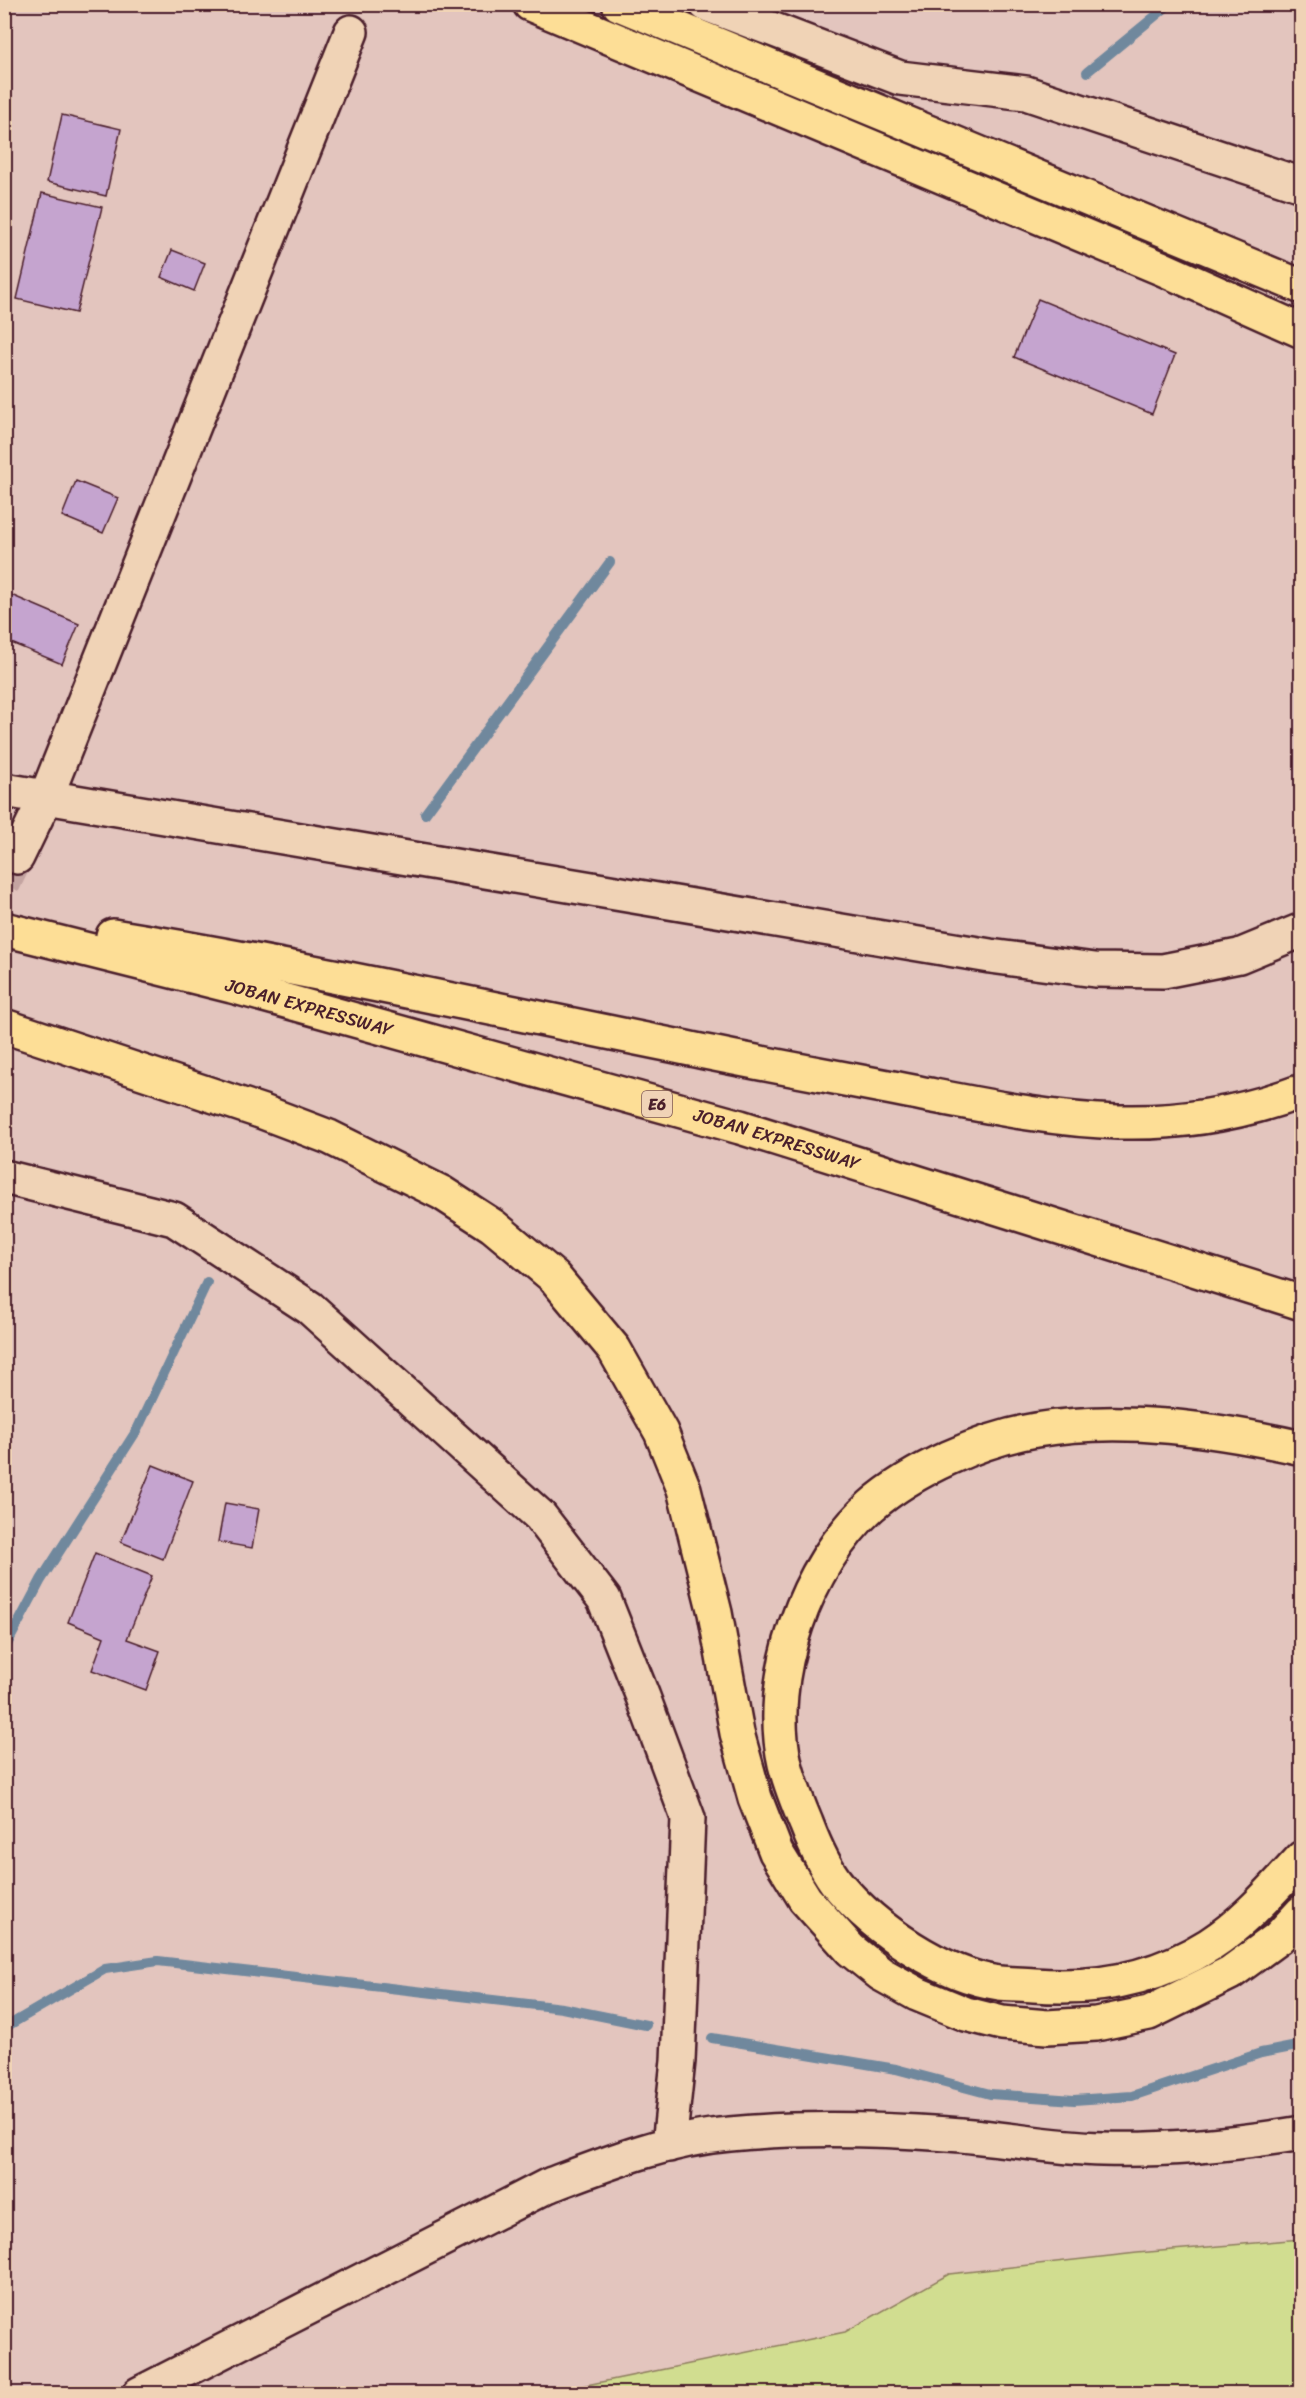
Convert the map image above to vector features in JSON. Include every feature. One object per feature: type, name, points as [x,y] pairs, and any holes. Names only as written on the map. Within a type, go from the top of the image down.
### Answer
[{"type":"highway","points":[[530,4],[1161,268],[1302,331]]},
{"type":"highway","points":[[619,4],[1302,287]]},
{"type":"highway","points":[[4,920],[207,951],[717,1054],[1071,1120],[1150,1123],[1193,1119],[1234,1112],[1302,1091]]},
{"type":"highway","name":"JOBAN EXPRESSWAY","points":[[4,929],[232,986],[740,1127],[1302,1303]]},
{"type":"highway","points":[[4,1026],[252,1108],[329,1137],[442,1193],[493,1226],[554,1277],[614,1349],[661,1432],[684,1489],[715,1613],[737,1733],[755,1798],[776,1852],[805,1899],[851,1950],[881,1974],[917,1994],[966,2014],[1002,2023],[1047,2027],[1096,2025],[1149,2013],[1230,1973],[1278,1938],[1302,1912]]},
{"type":"highway","points":[[1302,1448],[1252,1437],[1199,1431],[1141,1425],[1084,1424],[1034,1430],[988,1443],[925,1468],[871,1506],[838,1545],[811,1587],[792,1636],[781,1686],[784,1762],[814,1843],[837,1884],[871,1918],[911,1949],[956,1970],[996,1982],[1065,1988],[1131,1979],[1161,1969],[1211,1944],[1261,1902],[1302,1858]]},
{"type":"street","points":[[706,4],[900,78],[1026,93],[1302,185]]},
{"type":"street","points":[[17,857],[46,797],[351,32]]},
{"type":"street","points":[[4,790],[978,954],[1095,970],[1164,970],[1239,956],[1302,930]]},
{"type":"street","points":[[4,1177],[174,1219],[310,1308],[540,1516],[604,1599],[688,1818],[678,2061],[669,2145]]},
{"type":"street","points":[[139,2394],[547,2186],[612,2162],[669,2145],[728,2134],[880,2131],[949,2134],[1100,2150],[1170,2149],[1240,2143],[1302,2133]]},
{"type":"green space","points":[[1301,2239],[1301,2393],[573,2393],[577,2387],[845,2332],[949,2274],[1137,2253]]},
{"type":"building","points":[[62,115],[121,129],[106,196],[47,182]]},
{"type":"building","points":[[42,193],[102,207],[76,313],[17,299]]},
{"type":"building","points":[[172,250],[205,263],[194,291],[161,277]]},
{"type":"building","points":[[1038,299],[1175,355],[1152,414],[1014,357]]},
{"type":"building","points":[[76,481],[118,498],[103,533],[62,516]]},
{"type":"building","points":[[4,592],[79,624],[62,664],[4,640]]},
{"type":"building","points":[[153,1465],[193,1481],[163,1559],[121,1542]]},
{"type":"building","points":[[225,1503],[259,1509],[252,1548],[218,1542]]},
{"type":"building","points":[[95,1553],[152,1576],[127,1639],[160,1651],[146,1690],[92,1670],[104,1637],[68,1622]]},
{"type":"waterway","points":[[1087,72],[1170,4]]},
{"type":"waterway","points":[[425,814],[610,562]]},
{"type":"waterway","points":[[4,1650],[41,1580],[137,1430],[207,1282]]},
{"type":"waterway","points":[[4,2028],[105,1969],[158,1961],[562,2008],[646,2025]]},
{"type":"waterway","points":[[712,2038],[896,2069],[990,2094],[1074,2100],[1132,2096],[1261,2053],[1302,2045]]},
{"type":"tunnel","points":[[4,884],[17,857]]}]
